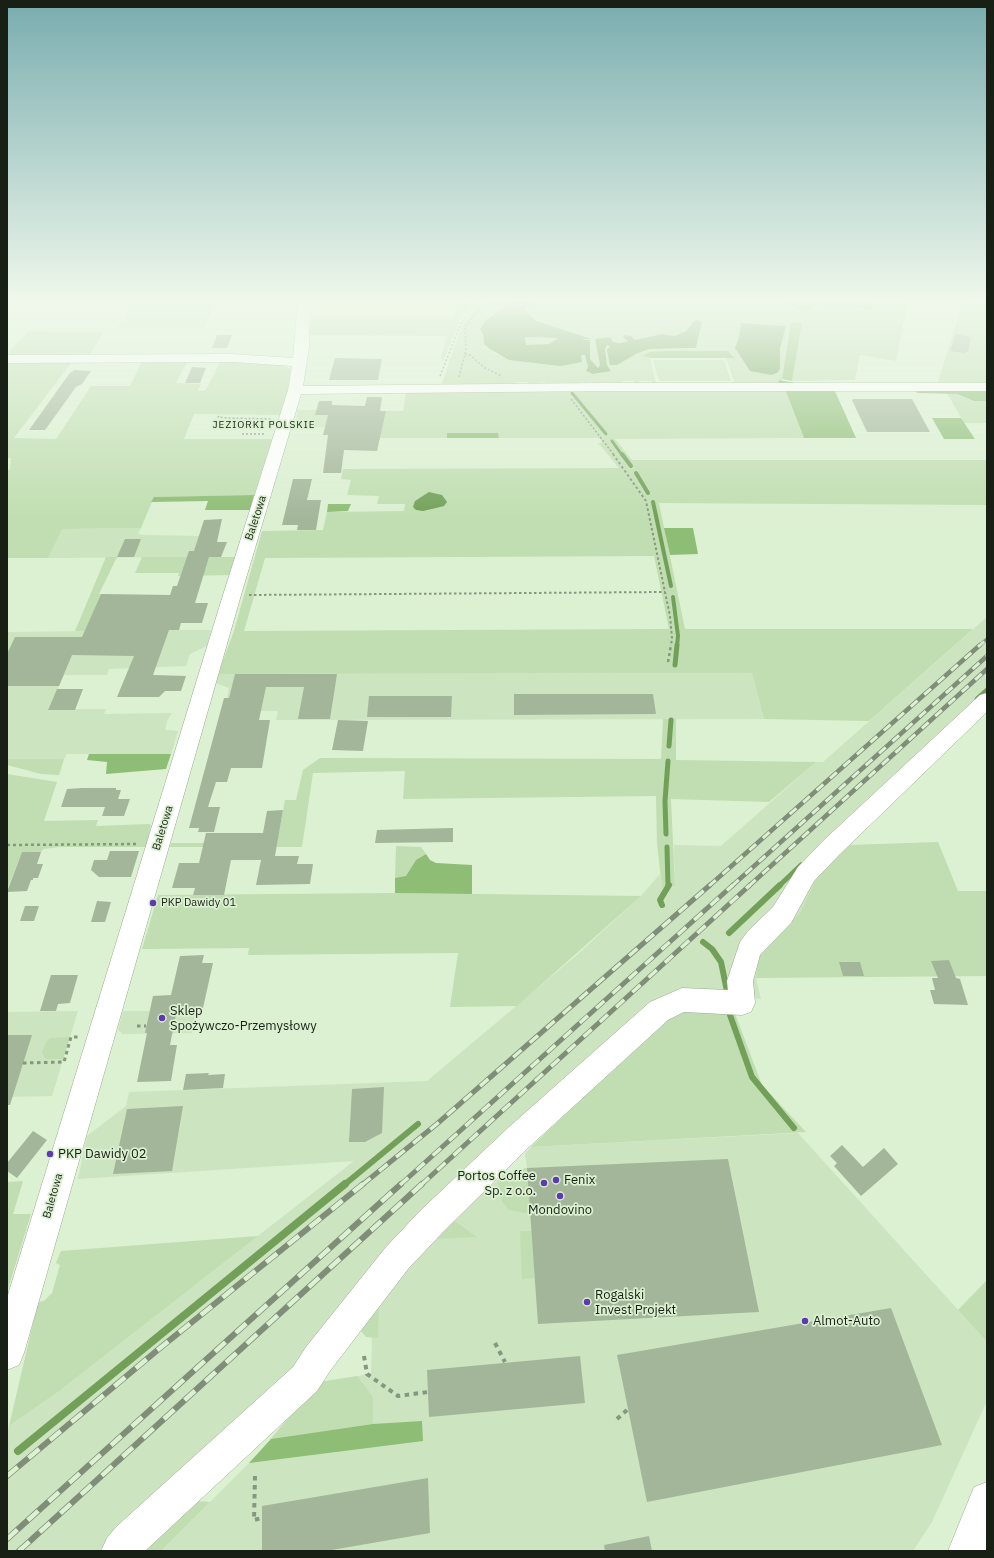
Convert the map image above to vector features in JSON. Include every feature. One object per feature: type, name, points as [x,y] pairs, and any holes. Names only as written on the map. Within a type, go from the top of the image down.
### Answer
[{"type":"street","name":"Baletowa","points":[[7,1353],[232,595],[295,390],[297,374]]},
{"type":"street","points":[[295,390],[562,387],[987,387]]},
{"type":"street","points":[[120,1551],[129,1540],[305,1379],[318,1359],[392,1264],[432,1221],[519,1137],[660,1011],[682,1000],[742,1003],[740,982],[749,950],[757,939],[782,915],[806,874],[832,847],[987,700]]},
{"type":"street","points":[[967,1551],[987,1500]]},
{"type":"path","points":[[436,388],[441,374]]},
{"type":"path","points":[[456,388],[460,374]]},
{"type":"path","points":[[499,374],[502,375],[505,388]]},
{"type":"path","points":[[562,387],[602,437],[646,501],[670,616],[672,638],[668,662]]},
{"type":"path","points":[[219,416],[218,418],[278,420]]},
{"type":"path","points":[[242,434],[268,434]]},
{"type":"path","points":[[232,595],[665,592]]},
{"type":"path","points":[[7,845],[141,844]]},
{"type":"path","points":[[137,1026],[146,1026]]},
{"type":"path","points":[[24,1063],[64,1062],[71,1037],[82,1037]]},
{"type":"path","points":[[495,1343],[505,1362]]},
{"type":"path","points":[[364,1356],[367,1374],[398,1396],[428,1392]]},
{"type":"path","points":[[617,1420],[628,1408]]},
{"type":"path","points":[[255,1476],[254,1520],[262,1518]]},
{"type":"shaded area","points":[[7,374],[63,374],[14,438],[56,439],[91,386],[130,386],[136,374],[181,374],[176,383],[201,384],[198,391],[206,390],[214,374],[290,374],[287,393],[280,415],[194,414],[184,439],[272,439],[254,495],[154,497],[141,528],[62,529],[48,558],[7,558],[7,471],[10,469],[11,458],[7,458]]},
{"type":"shaded area","points":[[445,374],[654,374],[656,383],[693,383],[694,385],[652,384],[651,381],[639,381],[639,384],[635,384],[634,381],[622,381],[623,385],[614,384],[613,382],[601,382],[601,385],[592,385],[592,382],[588,382],[588,385],[584,382],[580,382],[580,384],[546,385],[545,382],[529,385],[528,382],[516,382],[516,386],[461,384],[458,386],[441,386]]},
{"type":"shaded area","points":[[657,374],[729,374],[731,381],[659,381]]},
{"type":"shaded area","points":[[731,374],[771,375],[783,374],[782,379],[784,384],[735,384]]},
{"type":"shaded area","points":[[783,374],[793,374],[792,381],[782,379]]},
{"type":"shaded area","points":[[793,374],[856,374],[855,380],[792,381]]},
{"type":"shaded area","points":[[941,374],[987,374],[987,385],[977,384],[975,382],[938,382]]},
{"type":"shaded area","points":[[785,389],[834,389],[856,438],[804,438]]},
{"type":"shaded area","points":[[914,389],[987,390],[987,401],[974,401],[957,394],[917,393]]},
{"type":"shaded area","points":[[786,391],[804,438],[615,439],[632,460],[987,460],[987,505],[659,503],[685,629],[973,629],[869,721],[764,719],[752,673],[218,674],[234,631],[262,531],[323,530],[327,512],[404,511],[405,504],[377,504],[379,496],[347,495],[351,480],[341,479],[343,469],[619,468],[600,445],[597,444],[602,442],[599,438],[499,438],[497,433],[447,433],[447,438],[380,438],[386,411],[403,411],[406,392]],"holes":[[[654,556],[669,629],[244,631],[265,558]]]},
{"type":"shaded area","points":[[947,393],[957,394],[974,401],[987,401],[987,423],[964,423]]},
{"type":"shaded area","points":[[298,410],[386,411],[382,429],[357,429],[295,426]]},
{"type":"shaded area","points":[[932,418],[961,418],[975,439],[944,439]]},
{"type":"shaded area","points":[[447,433],[498,433],[499,438],[447,438]]},
{"type":"shaded area","points":[[429,492],[442,495],[447,502],[444,506],[423,511],[416,510],[413,507],[415,501]]},
{"type":"shaded area","points":[[254,495],[250,510],[205,510],[208,501],[151,502],[154,497]]},
{"type":"shaded area","points":[[328,504],[351,504],[348,511],[327,512]]},
{"type":"shaded area","points":[[141,528],[138,534],[202,536],[192,557],[48,558],[61,529]]},
{"type":"shaded area","points":[[664,528],[693,528],[698,554],[670,555]]},
{"type":"shaded area","points":[[106,557],[117,557],[99,594],[101,594],[85,631],[75,631]]},
{"type":"shaded area","points":[[142,557],[235,557],[229,575],[178,576],[179,573],[135,573]]},
{"type":"shaded area","points":[[987,617],[987,712],[895,797],[850,845],[819,872],[800,913],[765,946],[756,978],[761,999],[693,993],[670,999],[287,1376],[99,1551],[7,1551],[7,1436],[9,1426],[58,1392],[354,1161],[78,1179],[87,1136],[126,1106],[129,1092],[427,1081],[578,954],[641,896],[660,874],[662,888],[675,886],[674,845],[721,846],[816,762],[823,762]]},
{"type":"shaded area","points":[[211,630],[207,646],[190,654],[186,666],[109,669],[107,675],[64,675],[48,709],[106,709],[104,714],[172,713],[167,721],[165,730],[178,731],[171,754],[67,754],[64,759],[7,759],[7,632]]},
{"type":"shaded area","points":[[752,673],[764,719],[276,720],[278,711],[254,711],[256,698],[227,698],[229,688],[216,683],[218,674]]},
{"type":"shaded area","points":[[663,719],[676,719],[676,760],[816,762],[769,802],[671,799],[675,886],[662,888],[657,843],[656,796],[403,799],[405,771],[313,773],[302,847],[170,847],[171,843],[277,843],[285,800],[296,800],[303,770],[320,758],[661,759]]},
{"type":"shaded area","points":[[89,754],[171,754],[166,769],[106,774],[107,762],[87,760]]},
{"type":"shaded area","points":[[7,759],[64,759],[59,775],[41,774],[7,765]]},
{"type":"shaded area","points":[[7,774],[57,782],[44,821],[98,820],[96,826],[149,824],[151,825],[146,847],[59,847],[43,849],[41,852],[22,852],[7,890]]},
{"type":"shaded area","points":[[938,842],[958,891],[987,891],[987,976],[756,978],[760,951],[800,913],[819,872],[850,845]]},
{"type":"shaded area","points":[[396,846],[421,847],[426,854],[416,860],[410,872],[404,878],[395,878]]},
{"type":"shaded area","points":[[426,854],[430,860],[436,863],[472,865],[472,894],[395,893],[395,878],[406,876],[416,860]]},
{"type":"shaded area","points":[[395,893],[641,896],[517,1006],[450,1007],[458,953],[248,955],[249,948],[142,949],[158,895]]},
{"type":"shaded area","points":[[678,1007],[734,1011],[762,1085],[806,1132],[531,1147]]},
{"type":"shaded area","points":[[78,1011],[52,1096],[7,1097],[7,1012]]},
{"type":"shaded area","points":[[123,1011],[196,1011],[192,1033],[123,1034],[118,1030]]},
{"type":"shaded area","points":[[70,1037],[63,1059],[48,1059],[44,1057],[42,1053],[46,1042],[50,1038]]},
{"type":"shaded area","points":[[798,1133],[987,1342],[987,1401],[932,1522],[913,1551],[161,1551],[255,1457],[319,1382],[350,1378],[371,1373],[373,1306],[380,1296],[471,1203],[506,1173],[527,1168],[525,1154],[531,1147]]},
{"type":"shaded area","points":[[527,1168],[531,1214],[509,1210],[502,1201],[498,1181],[506,1173]]},
{"type":"shaded area","points":[[23,1181],[13,1214],[31,1214],[7,1292],[7,1182]]},
{"type":"shaded area","points":[[453,1220],[477,1237],[432,1239]]},
{"type":"shaded area","points":[[520,1231],[532,1231],[535,1278],[522,1279]]},
{"type":"shaded area","points":[[258,1236],[58,1392],[9,1426],[38,1302],[44,1301],[52,1293],[60,1265],[56,1263],[61,1251]]},
{"type":"shaded area","points":[[987,1280],[987,1342],[958,1310]]},
{"type":"shaded area","points":[[379,1298],[378,1338],[366,1337],[361,1331]]},
{"type":"shaded area","points":[[357,1376],[373,1397],[373,1424],[271,1439],[319,1382]]},
{"type":"shaded area","points":[[422,1421],[423,1441],[249,1463],[271,1439],[373,1424]]},
{"type":"shaded area","points":[[196,1501],[210,1502],[161,1551],[142,1551]]},
{"type":"building","points":[[69,374],[89,374],[82,384],[76,387],[45,430],[29,430]]},
{"type":"building","points":[[189,374],[204,374],[200,383],[185,383]]},
{"type":"building","points":[[331,374],[379,374],[378,380],[329,380]]},
{"type":"building","points":[[367,397],[382,397],[380,411],[386,411],[377,451],[344,450],[341,473],[323,473],[328,435],[323,435],[328,415],[315,415],[319,401],[332,401],[332,405],[365,406]]},
{"type":"building","points":[[912,399],[930,432],[867,432],[852,400]]},
{"type":"building","points":[[293,479],[312,479],[307,500],[321,500],[316,530],[297,530],[298,525],[282,525]]},
{"type":"building","points":[[222,519],[217,542],[227,542],[221,557],[209,557],[195,603],[208,603],[202,623],[181,623],[179,630],[169,630],[153,675],[186,676],[181,691],[165,691],[159,697],[117,697],[134,656],[72,655],[59,686],[7,686],[7,654],[15,637],[82,637],[101,594],[170,595],[173,586],[177,586],[189,551],[194,551],[204,520]]},
{"type":"building","points":[[125,539],[141,539],[134,557],[117,557]]},
{"type":"building","points":[[235,674],[337,674],[330,719],[298,719],[304,687],[266,687],[259,720],[270,720],[262,768],[231,768],[227,782],[216,782],[208,807],[220,807],[214,832],[198,832],[199,828],[189,828],[224,698],[229,698]]},
{"type":"building","points":[[57,689],[83,689],[75,710],[48,710]]},
{"type":"building","points":[[514,694],[653,694],[656,714],[514,715]]},
{"type":"building","points":[[369,696],[452,696],[451,717],[367,717]]},
{"type":"building","points":[[338,720],[368,721],[363,751],[332,750]]},
{"type":"building","points":[[116,788],[116,790],[121,790],[118,799],[130,799],[124,816],[102,816],[105,807],[61,807],[67,789]]},
{"type":"building","points":[[283,810],[275,856],[299,856],[297,864],[313,864],[310,884],[256,885],[261,860],[231,860],[224,895],[193,895],[195,888],[172,888],[179,863],[199,863],[206,833],[263,833],[267,811]]},
{"type":"building","points":[[453,828],[453,842],[375,843],[377,830]]},
{"type":"building","points":[[110,851],[139,851],[131,877],[99,877],[91,870],[94,860],[107,860]]},
{"type":"building","points":[[22,852],[41,852],[37,864],[43,864],[38,878],[33,878],[33,880],[31,880],[27,891],[7,892]]},
{"type":"building","points":[[97,901],[111,902],[105,922],[91,922]]},
{"type":"building","points":[[25,906],[39,906],[34,921],[20,921]]},
{"type":"building","points":[[204,955],[202,963],[213,963],[203,1008],[177,1009],[170,1045],[177,1045],[171,1081],[137,1082],[153,996],[171,995],[180,956]]},
{"type":"building","points":[[949,960],[956,978],[960,979],[968,1005],[934,1004],[930,990],[935,990],[932,978],[938,978],[931,961]]},
{"type":"building","points":[[839,962],[860,962],[864,976],[843,976]]},
{"type":"building","points":[[51,975],[78,975],[70,1003],[58,1004],[56,1011],[40,1011]]},
{"type":"building","points":[[7,1035],[32,1035],[10,1105],[7,1105]]},
{"type":"building","points":[[209,1073],[208,1075],[225,1074],[223,1088],[183,1090],[186,1074]]},
{"type":"building","points":[[384,1087],[382,1133],[365,1142],[349,1142],[352,1089]]},
{"type":"building","points":[[183,1106],[172,1171],[113,1174],[127,1109]]},
{"type":"building","points":[[33,1131],[47,1140],[17,1178],[7,1171],[7,1163]]},
{"type":"building","points":[[842,1145],[863,1167],[884,1148],[898,1164],[861,1196],[834,1166],[837,1163],[830,1156]]},
{"type":"building","points":[[728,1159],[759,1312],[538,1324],[527,1168]]},
{"type":"building","points":[[891,1308],[942,1445],[647,1502],[617,1355]]},
{"type":"building","points":[[580,1356],[585,1403],[429,1417],[427,1370]]},
{"type":"building","points":[[428,1478],[430,1533],[326,1551],[262,1551],[262,1506]]},
{"type":"building","points":[[649,1536],[652,1551],[605,1551],[604,1545]]},
{"type":"waterway","points":[[780,382],[793,384]]},
{"type":"waterway","points":[[572,393],[606,434]]},
{"type":"waterway","points":[[612,441],[622,455]]},
{"type":"waterway","points":[[622,454],[631,466]]},
{"type":"waterway","points":[[636,473],[648,493]]},
{"type":"waterway","points":[[653,502],[671,586]]},
{"type":"waterway","points":[[673,597],[678,636],[677,646]]},
{"type":"waterway","points":[[675,665],[677,645]]},
{"type":"waterway","points":[[977,699],[987,690]]},
{"type":"waterway","points":[[669,746],[671,720]]},
{"type":"waterway","points":[[666,834],[665,801],[668,761]]},
{"type":"waterway","points":[[667,847],[668,886]]},
{"type":"waterway","points":[[779,886],[801,865]]},
{"type":"waterway","points":[[662,905],[660,900],[669,885]]},
{"type":"waterway","points":[[729,933],[780,885]]},
{"type":"waterway","points":[[703,942],[712,949],[721,962],[728,996]]},
{"type":"waterway","points":[[730,1015],[752,1077],[794,1128]]},
{"type":"waterway","points":[[344,1185],[418,1124]]},
{"type":"waterway","points":[[18,1451],[345,1184]]},
{"type":"railway","points":[[979,646],[987,639]]},
{"type":"railway","points":[[709,886],[980,645]]},
{"type":"railway","points":[[732,886],[987,656]]},
{"type":"railway","points":[[749,886],[987,669]]},
{"type":"railway","points":[[362,1185],[438,1123],[710,885]]},
{"type":"railway","points":[[400,1185],[733,885]]},
{"type":"railway","points":[[421,1185],[750,885]]},
{"type":"railway","points":[[7,1476],[160,1348],[363,1184]]},
{"type":"railway","points":[[7,1539],[401,1184]]},
{"type":"railway","points":[[19,1551],[422,1184]]},
{"type":"place","name":"PKP Dawidy 01","points":[[153,903]]},
{"type":"place","name":"Sklep Spożywczo-Przemysłowy","points":[[162,1018]]},
{"type":"place","name":"PKP Dawidy 02","points":[[50,1154]]},
{"type":"place","name":"Fenix","points":[[556,1180]]},
{"type":"place","name":"Portos Coffee Sp. z o.o.","points":[[544,1183]]},
{"type":"place","name":"Mondovino","points":[[560,1196]]},
{"type":"place","name":"Rogalski Invest Projekt","points":[[587,1302]]},
{"type":"place","name":"Almot-Auto","points":[[805,1321]]},
{"type":"district","name":"JEZIORKI POLSKIE","points":[[264,425]]}]
